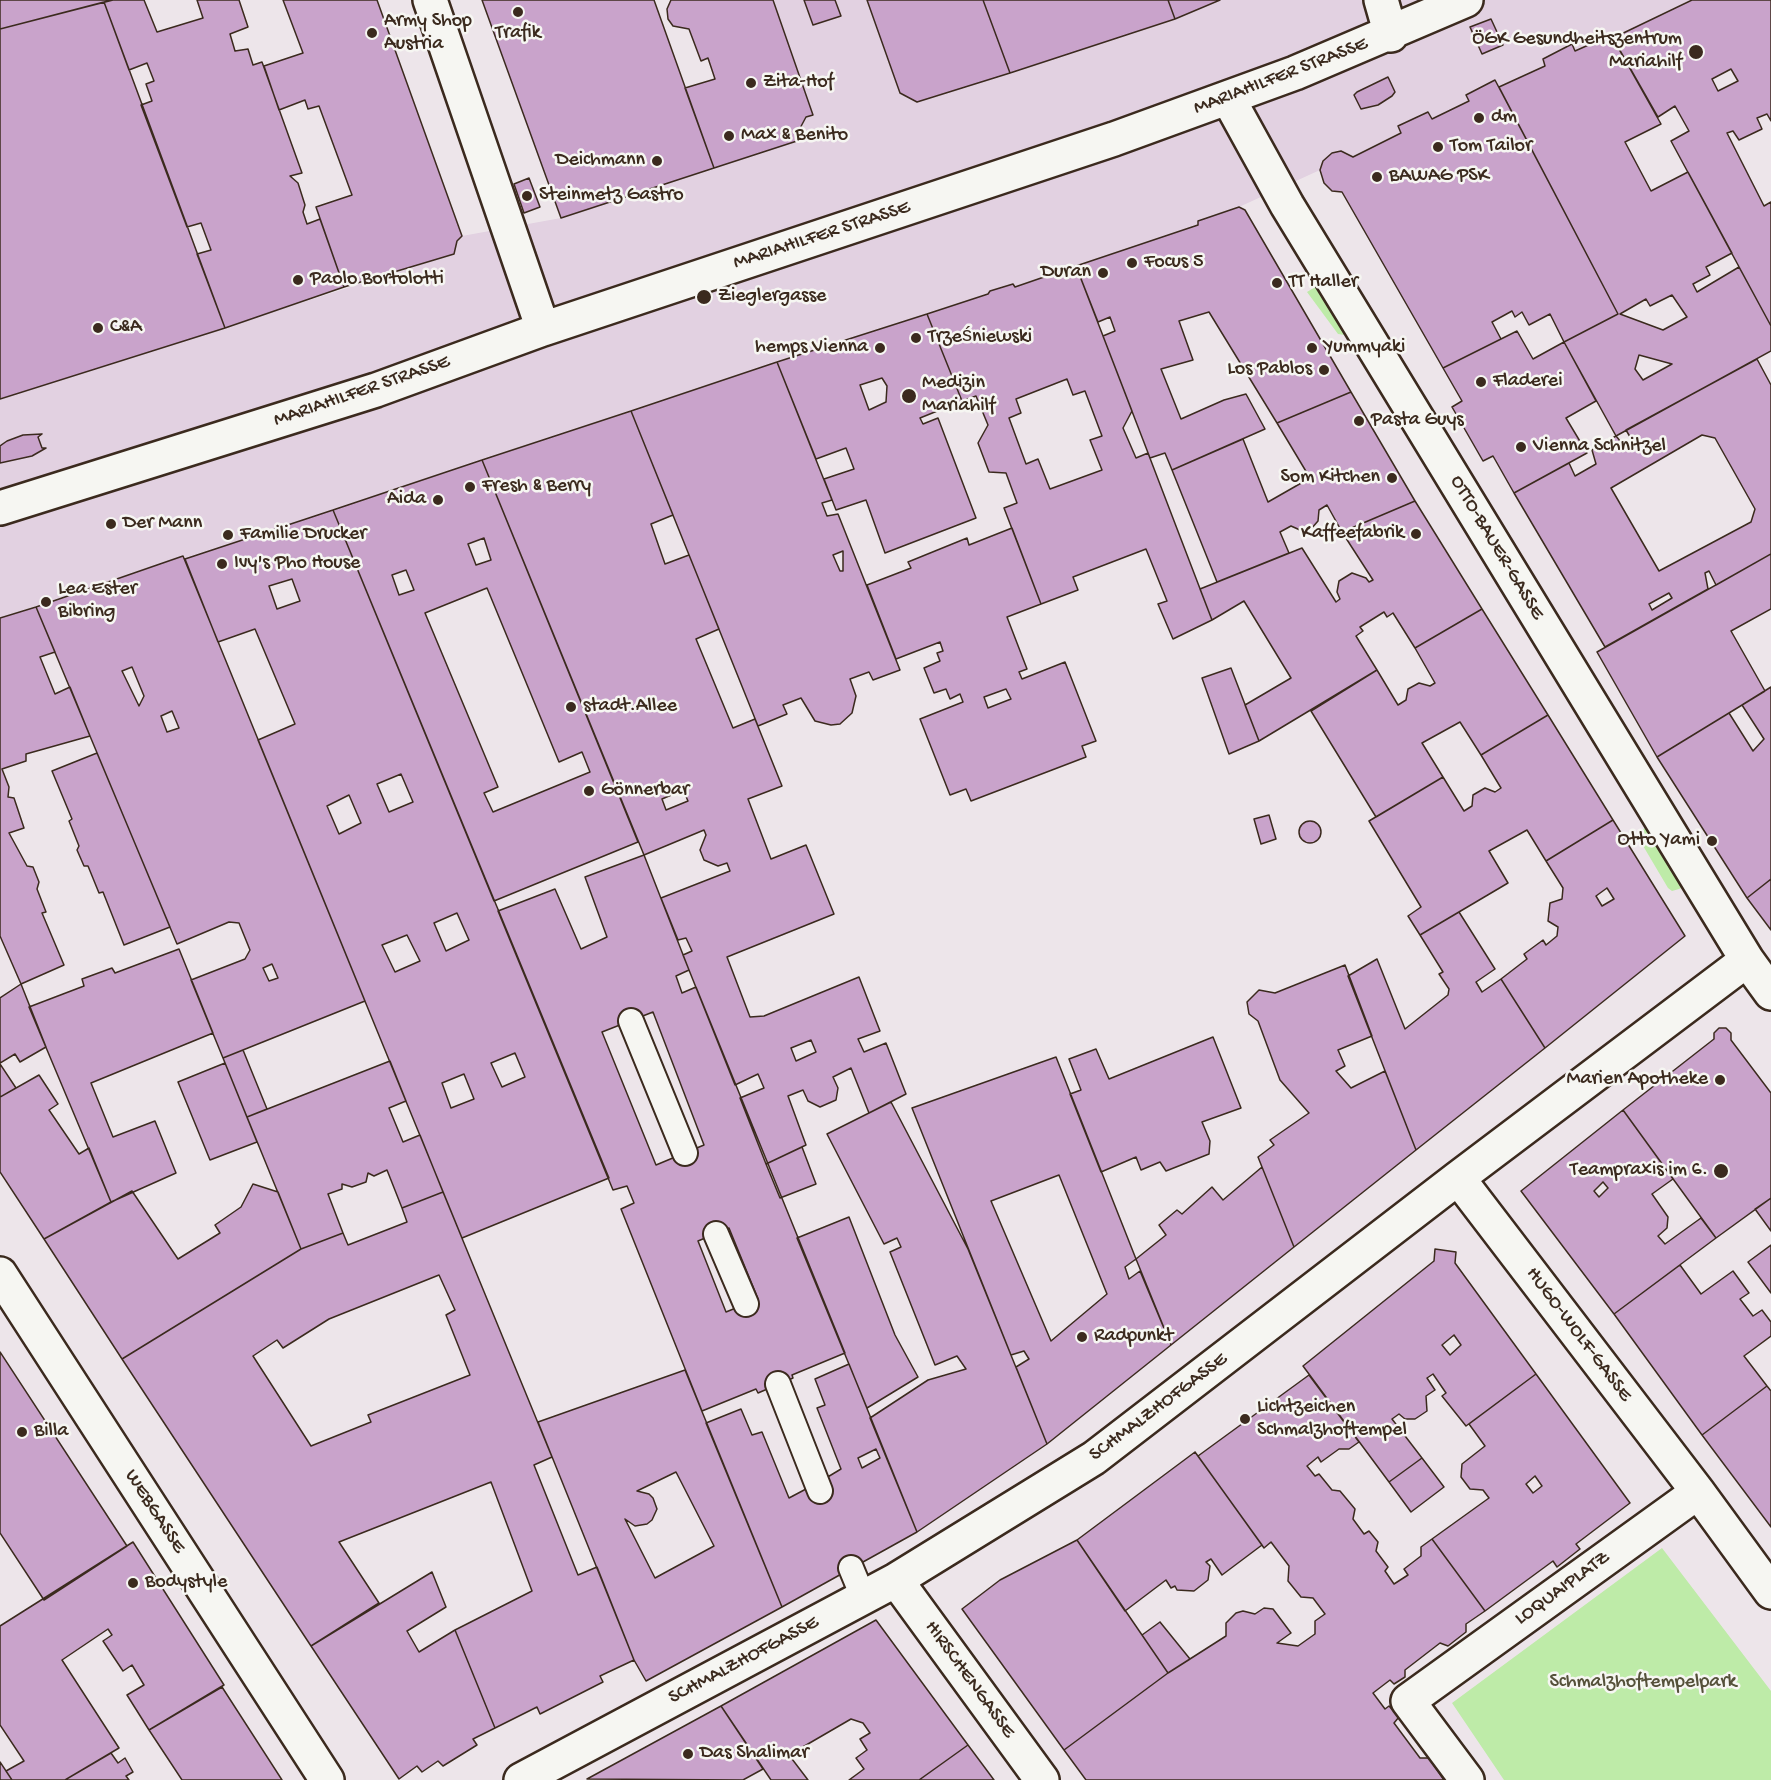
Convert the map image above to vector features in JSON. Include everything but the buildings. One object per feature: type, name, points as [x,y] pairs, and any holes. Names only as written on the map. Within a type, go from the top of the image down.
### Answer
[{"type":"street","points":[[430,0],[543,329]]},
{"type":"street","points":[[1381,0],[1391,35]]},
{"type":"street","name":"MARIAHILFER STRASSE","points":[[0,508],[375,390],[543,329],[1228,98],[1391,35],[1466,0]]},
{"type":"street","name":"OTTO-BAUER-GASSE","points":[[1228,98],[1287,205],[1747,960],[1771,993]]},
{"type":"street","name":"SCHMALZHOFGASSE","points":[[520,1780],[857,1583],[896,1580],[1094,1458],[1458,1178],[1747,960]]},
{"type":"street","name":"HUGO-WOLF-GASSE","points":[[1458,1178],[1698,1492]]},
{"type":"street","name":"WEBGASSE","points":[[0,1274],[327,1780]]},
{"type":"street","points":[[1698,1492],[1771,1592]]},
{"type":"street","name":"LOQUAIPLATZ","points":[[1467,1780],[1408,1701],[1698,1492]]},
{"type":"street","name":"HIRSCHENGASSE","points":[[896,1580],[1042,1780]]},
{"type":"lane","points":[[631,1021],[685,1153]]},
{"type":"lane","points":[[716,1234],[746,1304]]},
{"type":"lane","points":[[778,1384],[820,1491]]},
{"type":"shaded area","points":[[773,0],[867,0],[900,93],[917,102],[1175,19],[1220,0],[1692,0],[1613,38],[1611,36],[1575,51],[1571,44],[1543,59],[1545,66],[1499,87],[1495,80],[1467,95],[1469,101],[1432,119],[1428,112],[1399,126],[1401,133],[1353,157],[1341,151],[1332,153],[1323,161],[1320,170],[1239,207],[1198,221],[1198,225],[1015,287],[1013,284],[990,291],[988,294],[185,559],[183,556],[0,618],[0,29],[197,254],[225,327],[454,254],[457,241],[462,236],[561,218],[800,140],[798,132],[806,117],[813,115]]},
{"type":"green space","points":[[1320,284],[1353,330],[1345,335],[1338,334],[1307,292]]},
{"type":"green space","points":[[1649,825],[1685,886],[1672,891],[1668,888],[1639,839],[1641,831]]},
{"type":"green space","name":"Schmalzhoftempelpark","points":[[1662,1548],[1771,1691],[1771,1780],[1504,1780],[1452,1703]]},
{"type":"place","name":"Trafik","points":[[518,12]]},
{"type":"place","name":"Army Shop Austria","points":[[372,33]]},
{"type":"place","name":"ÖGK Gesundheitszentrum Mariahilf","points":[[1696,52]]},
{"type":"place","name":"Zita-Hof","points":[[751,83]]},
{"type":"place","name":"dm","points":[[1479,118]]},
{"type":"place","name":"Max & Benito","points":[[729,136]]},
{"type":"place","name":"Tom Tailor","points":[[1438,147]]},
{"type":"place","name":"Deichmann","points":[[657,161]]},
{"type":"place","name":"BAWAG PSK","points":[[1377,177]]},
{"type":"place","name":"Steinmetz Gastro","points":[[527,196]]},
{"type":"place","name":"Focus 5","points":[[1132,263]]},
{"type":"place","name":"Duran","points":[[1103,273]]},
{"type":"place","name":"Paolo Bortolotti","points":[[298,280]]},
{"type":"place","name":"TT Haller","points":[[1277,283]]},
{"type":"place","name":"Zieglergasse","points":[[704,297]]},
{"type":"place","name":"C&A","points":[[98,328]]},
{"type":"place","name":"Trześniewski","points":[[916,338]]},
{"type":"place","name":"hemps Vienna","points":[[880,348]]},
{"type":"place","name":"Yummyaki","points":[[1312,348]]},
{"type":"place","name":"Los Pablos","points":[[1324,370]]},
{"type":"place","name":"Fladerei","points":[[1481,382]]},
{"type":"place","name":"Medizin Mariahilf","points":[[909,396]]},
{"type":"place","name":"Pasta Guys","points":[[1359,421]]},
{"type":"place","name":"Vienna Schnitzel","points":[[1521,447]]},
{"type":"place","name":"Som Kitchen","points":[[1392,478]]},
{"type":"place","name":"Fresh & Berry","points":[[470,487]]},
{"type":"place","name":"Aida","points":[[438,500]]},
{"type":"place","name":"Der Mann","points":[[111,524]]},
{"type":"place","name":"Kaffeefabrik","points":[[1416,534]]},
{"type":"place","name":"Familie Drucker","points":[[228,535]]},
{"type":"place","name":"Ivy's Pho House","points":[[222,564]]},
{"type":"place","name":"Lea Ester Bibring","points":[[46,602]]},
{"type":"place","name":"stadt.Allee","points":[[571,707]]},
{"type":"place","name":"Gönnerbar","points":[[589,791]]},
{"type":"place","name":"Otto Yami","points":[[1712,841]]},
{"type":"place","name":"Marien Apotheke","points":[[1720,1080]]},
{"type":"place","name":"Teampraxis im 6.","points":[[1721,1171]]},
{"type":"place","name":"Radpunkt","points":[[1082,1337]]},
{"type":"place","name":"Lichtzeichen Schmalzhoftempel","points":[[1245,1419]]},
{"type":"place","name":"Billa","points":[[22,1432]]},
{"type":"place","name":"Bodystyle","points":[[133,1583]]},
{"type":"place","name":"Das Shalimar","points":[[688,1754]]}]
